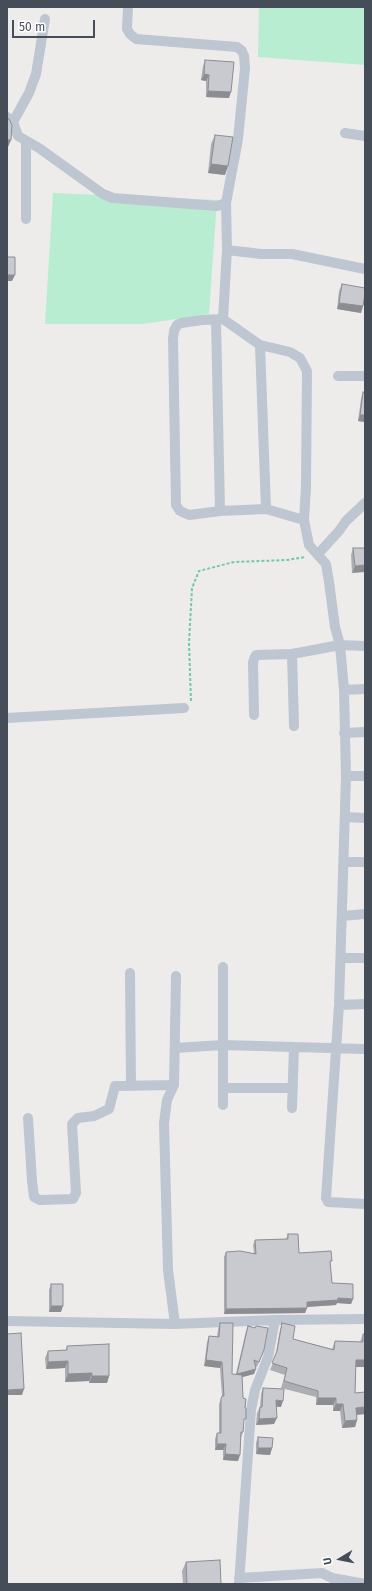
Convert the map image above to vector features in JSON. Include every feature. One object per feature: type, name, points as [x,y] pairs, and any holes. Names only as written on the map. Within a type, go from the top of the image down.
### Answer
[{"type":"street","points":[[128,7],[127,29],[136,39],[237,47],[242,51],[244,56],[245,68],[238,139],[226,204],[227,250],[219,320],[220,511]]},
{"type":"street","points":[[45,19],[36,74],[29,93],[10,119],[18,136],[26,142],[39,148],[104,194],[113,198],[217,206],[226,204]]},
{"type":"street","points":[[345,133],[365,136]]},
{"type":"street","points":[[26,142],[26,219]]},
{"type":"street","points":[[227,250],[261,254],[292,254],[365,269]]},
{"type":"street","points":[[304,520],[266,510],[220,511],[189,515],[178,509],[176,498],[174,331],[177,325],[202,320],[219,320],[260,345],[290,352],[300,358],[307,371],[306,487],[304,520],[309,545],[326,564],[335,627],[340,645],[344,690],[346,776],[339,1004],[326,1198],[328,1202],[365,1204]]},
{"type":"street","points":[[260,345],[266,510]]},
{"type":"street","points":[[338,376],[365,376]]},
{"type":"street","points":[[318,554],[346,521],[365,503]]},
{"type":"street","points":[[254,715],[253,663],[256,655],[292,654],[340,645],[365,646]]},
{"type":"street","points":[[292,654],[294,726]]},
{"type":"street","points":[[344,690],[365,689]]},
{"type":"street","points":[[7,718],[184,708]]},
{"type":"street","points":[[344,733],[365,732]]},
{"type":"street","points":[[346,776],[365,776]]},
{"type":"street","points":[[345,817],[365,818]]},
{"type":"street","points":[[344,862],[365,862]]},
{"type":"street","points":[[342,916],[365,914]]},
{"type":"street","points":[[341,958],[365,958]]},
{"type":"street","points":[[223,1105],[224,967]]},
{"type":"street","points":[[130,973],[131,1086]]},
{"type":"street","points":[[175,1324],[168,1270],[164,1123],[167,1100],[174,1085],[176,976]]},
{"type":"street","points":[[339,1004],[365,1004]]},
{"type":"street","points":[[175,1048],[223,1045],[365,1049]]},
{"type":"street","points":[[292,1108],[294,1088],[294,1047]]},
{"type":"street","points":[[28,1118],[34,1197],[40,1200],[73,1199],[76,1193],[72,1124],[78,1118],[94,1116],[109,1109],[115,1086],[174,1085]]},
{"type":"street","points":[[223,1088],[294,1088]]},
{"type":"street","points":[[7,1321],[175,1324],[275,1320],[365,1319]]},
{"type":"street","points":[[275,1320],[268,1357],[255,1390],[251,1410],[239,1581],[322,1573],[332,1578],[365,1584]]},
{"type":"path","points":[[184,708],[191,706],[192,702],[189,643],[192,588],[199,571],[234,562],[287,560],[318,554]]},
{"type":"green space","points":[[259,7],[365,7],[365,65],[258,57]]},
{"type":"green space","points":[[53,193],[217,200],[209,314],[143,324],[45,324]]},
{"type":"building","points":[[205,60],[234,62],[231,92],[208,91],[209,75],[204,74]]},
{"type":"building","points":[[7,118],[12,125],[11,140],[7,140]]},
{"type":"building","points":[[215,135],[233,137],[228,166],[211,164]]},
{"type":"building","points":[[7,257],[15,257],[15,275],[7,275]]},
{"type":"building","points":[[342,284],[365,288],[363,306],[339,303]]},
{"type":"building","points":[[363,392],[365,393],[365,415],[360,415]]},
{"type":"building","points":[[353,548],[365,548],[365,565],[355,566]]},
{"type":"building","points":[[288,1234],[298,1234],[299,1253],[331,1251],[332,1261],[330,1261],[332,1283],[353,1284],[353,1299],[338,1298],[338,1300],[307,1302],[307,1308],[226,1309],[226,1252],[240,1251],[256,1254],[255,1240],[288,1239]]},
{"type":"building","points":[[51,1284],[63,1284],[63,1306],[51,1306]]},
{"type":"building","points":[[220,1323],[233,1323],[232,1374],[242,1375],[243,1398],[246,1399],[246,1419],[244,1419],[243,1432],[241,1432],[240,1455],[225,1454],[226,1444],[217,1444],[217,1433],[221,1433],[221,1399],[222,1396],[224,1396],[222,1362],[206,1360],[209,1336],[219,1337]]},
{"type":"building","points":[[282,1323],[295,1326],[293,1339],[334,1350],[335,1341],[363,1342],[363,1334],[365,1334],[365,1360],[356,1360],[355,1393],[365,1392],[365,1407],[356,1408],[357,1420],[345,1421],[343,1404],[336,1404],[336,1398],[318,1398],[318,1391],[284,1381],[287,1368],[272,1363],[277,1351]]},
{"type":"building","points":[[248,1326],[255,1328],[256,1326],[268,1328],[264,1350],[259,1362],[254,1360],[256,1369],[237,1374]]},
{"type":"building","points":[[21,1333],[24,1389],[7,1390],[7,1334]]},
{"type":"building","points":[[109,1344],[109,1376],[92,1376],[92,1373],[68,1374],[68,1361],[48,1362],[48,1351],[67,1350],[67,1346]]},
{"type":"building","points":[[263,1388],[284,1389],[283,1401],[276,1400],[277,1418],[259,1419],[260,1407],[262,1407]]},
{"type":"building","points":[[258,1437],[273,1438],[272,1448],[258,1448]]},
{"type":"building","points":[[220,1560],[221,1584],[187,1584],[186,1562]]}]
